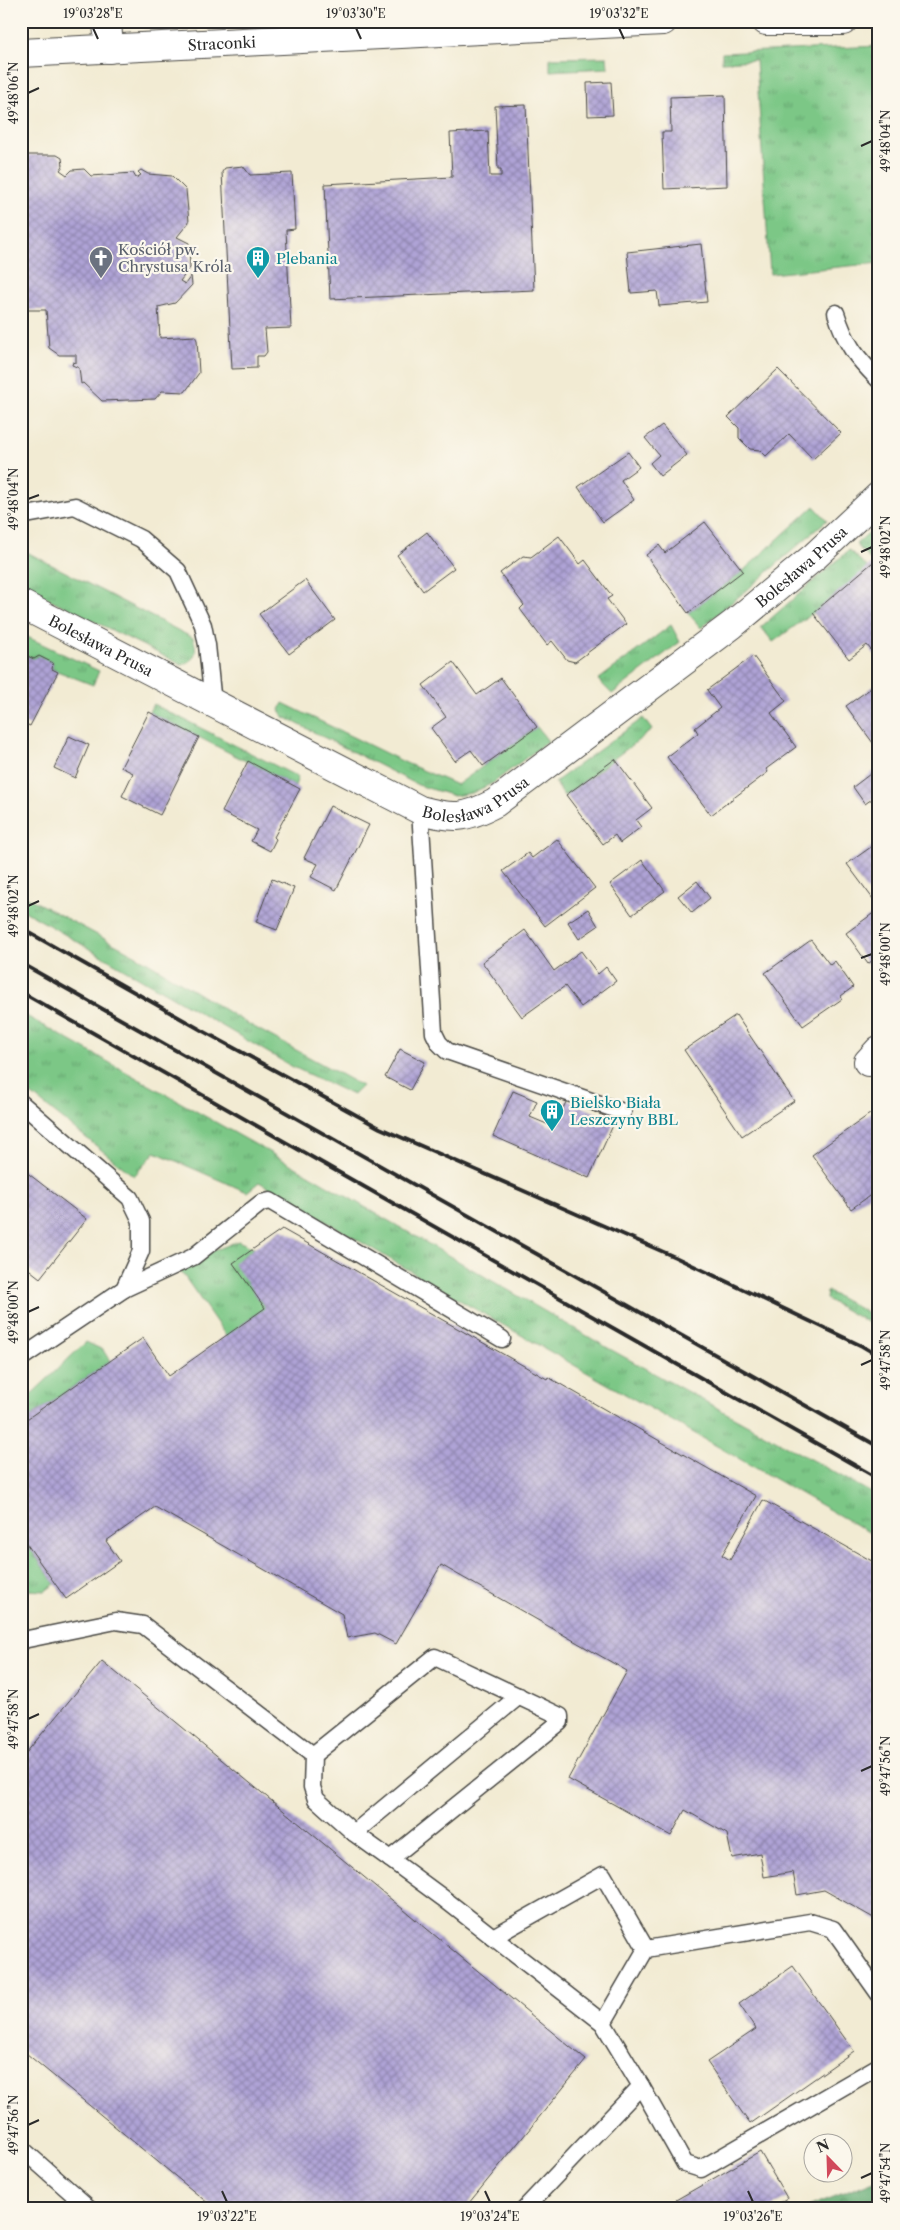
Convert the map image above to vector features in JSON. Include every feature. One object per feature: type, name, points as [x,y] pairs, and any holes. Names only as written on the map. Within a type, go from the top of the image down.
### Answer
[{"type":"street","points":[[107,21],[109,49]]},
{"type":"street","name":"Straconki","points":[[21,52],[663,21]]},
{"type":"street","points":[[766,21],[827,22]]},
{"type":"street","name":"Bolesława Prusa","points":[[21,604],[420,810],[447,817],[473,815],[495,803],[732,625],[816,556],[879,496]]},
{"type":"lane","points":[[836,313],[844,339],[859,360],[879,380]]},
{"type":"lane","points":[[21,516],[75,506],[140,539],[178,571],[203,625],[213,704]]},
{"type":"lane","points":[[420,810],[434,1033],[439,1043],[447,1051],[623,1112]]},
{"type":"lane","points":[[21,1103],[130,1198],[141,1221],[141,1251],[124,1289]]},
{"type":"lane","points":[[21,1358],[124,1289],[193,1257],[261,1203],[270,1201],[502,1339]]},
{"type":"lane","points":[[22,1640],[116,1621],[143,1625],[313,1755]]},
{"type":"lane","points":[[390,1859],[560,1722],[560,1716],[435,1657],[313,1755],[312,1787],[316,1799],[354,1833],[493,1937],[603,2023],[685,2164],[701,2169],[879,2066]]},
{"type":"lane","points":[[354,1833],[519,1696]]},
{"type":"lane","points":[[493,1937],[603,1876],[646,1949]]},
{"type":"lane","points":[[646,1949],[810,1922],[833,1929],[879,1994]]},
{"type":"lane","points":[[603,2023],[646,1949]]},
{"type":"lane","points":[[524,2209],[641,2086]]},
{"type":"lane","points":[[21,2148],[90,2209]]},
{"type":"green space","points":[[879,46],[879,57],[874,58],[879,100],[879,263],[770,274],[756,60],[722,62],[722,53]]},
{"type":"green space","points":[[607,57],[608,68],[550,71],[550,58]]},
{"type":"green space","points":[[814,506],[827,520],[701,628],[688,613],[743,571]]},
{"type":"green space","points":[[879,524],[879,557],[873,563],[856,544]]},
{"type":"green space","points":[[21,549],[193,638],[195,654],[193,658],[182,665],[21,585]]},
{"type":"green space","points":[[849,550],[868,568],[813,613],[773,642],[761,627]]},
{"type":"green space","points":[[671,625],[680,642],[612,694],[598,680]]},
{"type":"green space","points":[[21,634],[99,671],[93,685],[52,669],[53,663],[39,656],[34,659],[21,653]]},
{"type":"green space","points":[[283,703],[406,763],[457,785],[537,727],[548,741],[493,783],[472,793],[454,796],[418,785],[284,717],[280,710]]},
{"type":"green space","points":[[153,704],[298,777],[295,786],[149,712]]},
{"type":"green space","points":[[643,718],[652,730],[564,796],[555,782]]},
{"type":"green space","points":[[21,894],[146,961],[243,1021],[362,1086],[353,1095],[291,1066],[21,909]]},
{"type":"green space","points":[[21,1013],[308,1174],[608,1348],[879,1497],[879,1538],[468,1305],[259,1182],[247,1192],[155,1152],[134,1176],[21,1086]]},
{"type":"green space","points":[[238,1241],[254,1248],[234,1263],[265,1308],[226,1336],[180,1270],[201,1256]]},
{"type":"green space","points":[[827,1291],[879,1319],[879,1329],[826,1299]]},
{"type":"green space","points":[[86,1342],[103,1350],[110,1361],[21,1423],[21,1404]]},
{"type":"green space","points":[[21,1536],[55,1584],[45,1591],[27,1590],[21,1583]]},
{"type":"green space","points":[[879,2179],[879,2209],[803,2209]]},
{"type":"building","points":[[611,82],[613,115],[588,116],[587,83]]},
{"type":"building","points":[[725,95],[727,186],[664,189],[662,132],[671,132],[670,97]]},
{"type":"building","points":[[526,105],[534,290],[330,299],[325,184],[452,177],[450,133],[488,131],[490,176],[501,176],[501,169],[498,169],[495,106]]},
{"type":"building","name":"Kościół pw. Chrystusa Króla","points":[[21,155],[57,155],[62,158],[63,166],[60,170],[67,175],[72,170],[84,169],[91,176],[133,173],[136,178],[141,175],[138,172],[141,170],[148,174],[172,176],[186,190],[189,222],[177,237],[189,243],[190,268],[180,281],[185,284],[191,276],[192,285],[175,303],[158,307],[160,338],[195,336],[197,340],[199,373],[185,392],[162,391],[155,399],[102,401],[83,383],[81,384],[79,368],[72,365],[73,362],[76,363],[76,355],[59,355],[49,348],[46,310],[21,310]]},
{"type":"building","name":"Plebania","points":[[243,166],[250,175],[292,173],[295,229],[286,230],[291,328],[265,329],[267,352],[264,356],[257,356],[257,368],[232,369],[222,172],[225,168]]},
{"type":"building","points":[[701,244],[707,302],[659,306],[657,291],[631,293],[627,252]]},
{"type":"building","points":[[778,369],[841,433],[813,459],[789,434],[766,456],[760,450],[750,449],[739,438],[739,428],[728,417]]},
{"type":"building","points":[[662,425],[687,455],[660,476],[650,463],[659,455],[645,438]]},
{"type":"building","points":[[628,452],[639,467],[621,480],[634,500],[603,522],[578,487]]},
{"type":"building","points":[[705,522],[743,571],[688,613],[646,555],[659,545],[665,553]]},
{"type":"building","points":[[427,532],[454,568],[423,591],[397,555]]},
{"type":"building","points":[[559,536],[580,564],[585,560],[612,596],[607,599],[626,624],[575,662],[567,660],[552,641],[547,645],[520,609],[524,605],[500,573],[523,556],[531,557]]},
{"type":"building","points":[[879,557],[879,652],[875,655],[867,645],[849,659],[813,613]]},
{"type":"building","points":[[305,580],[335,620],[289,654],[259,614]]},
{"type":"building","points":[[21,653],[34,659],[39,656],[53,663],[52,669],[58,672],[30,726],[21,722]]},
{"type":"building","points":[[753,656],[786,701],[771,713],[796,747],[766,769],[768,772],[711,815],[667,757],[698,733],[695,728],[720,708],[707,690]]},
{"type":"building","points":[[453,662],[477,695],[501,678],[537,727],[483,766],[471,750],[455,761],[431,728],[446,717],[423,685]]},
{"type":"building","points":[[874,686],[879,693],[879,738],[873,743],[846,706]]},
{"type":"building","points":[[149,712],[199,737],[160,815],[122,796],[133,773],[121,767]]},
{"type":"building","points":[[69,736],[89,745],[75,778],[54,768]]},
{"type":"building","points":[[615,759],[652,808],[636,820],[641,827],[620,843],[615,835],[603,844],[566,795]]},
{"type":"building","points":[[248,761],[300,789],[274,837],[276,839],[270,851],[251,841],[257,830],[222,812]]},
{"type":"building","points":[[874,771],[879,778],[879,794],[865,804],[853,787]]},
{"type":"building","points":[[330,806],[369,825],[336,890],[311,877],[318,864],[304,858]]},
{"type":"building","points":[[557,839],[595,888],[545,926],[503,871],[528,853],[532,858]]},
{"type":"building","points":[[878,842],[879,844],[879,907],[847,864]]},
{"type":"building","points":[[642,860],[665,891],[632,915],[610,884]]},
{"type":"building","points":[[272,879],[294,888],[277,930],[256,922]]},
{"type":"building","points":[[697,881],[710,898],[692,913],[678,896]]},
{"type":"building","points":[[588,909],[598,926],[579,939],[568,922]]},
{"type":"building","points":[[879,909],[879,955],[868,964],[846,933]]},
{"type":"building","points":[[525,930],[554,971],[581,951],[598,974],[606,967],[616,981],[581,1007],[565,986],[522,1017],[482,962]]},
{"type":"building","points":[[811,940],[830,965],[835,961],[853,987],[841,996],[842,999],[803,1026],[765,973]]},
{"type":"building","points":[[736,1015],[794,1101],[742,1136],[684,1050]]},
{"type":"building","points":[[400,1049],[425,1062],[410,1090],[385,1077]]},
{"type":"building","name":"Bielsko Biała Leszczyny BBL","points":[[513,1091],[537,1101],[530,1117],[554,1127],[567,1100],[615,1121],[589,1178],[493,1136]]},
{"type":"building","points":[[874,1111],[879,1118],[879,1189],[851,1209],[812,1155]]},
{"type":"building","points":[[21,1168],[87,1219],[40,1278],[21,1263]]},
{"type":"building","points":[[282,1229],[547,1379],[548,1377],[756,1496],[722,1555],[730,1560],[763,1500],[879,1565],[879,1921],[824,1890],[797,1895],[793,1872],[764,1877],[760,1853],[732,1858],[727,1834],[685,1810],[671,1836],[568,1779],[627,1671],[441,1565],[396,1644],[375,1633],[347,1638],[342,1614],[155,1507],[106,1541],[120,1561],[66,1599],[21,1536],[21,1469],[25,1466],[21,1462],[21,1423],[143,1338],[169,1376],[265,1308],[233,1263]]},
{"type":"building","points":[[102,1661],[586,2060],[464,2209],[215,2209],[21,2049],[21,1759]]},
{"type":"building","points":[[793,1966],[854,2051],[750,2124],[707,2062],[756,2029],[739,2004]]},
{"type":"building","points":[[760,2152],[787,2198],[769,2209],[660,2209]]},
{"type":"railway","points":[[21,928],[380,1128],[675,1257],[862,1346],[879,1356]]},
{"type":"railway","points":[[21,963],[879,1447]]},
{"type":"railway","points":[[21,992],[879,1479]]},
{"type":"place","name":"Kościół pw. Chrystusa Króla","points":[[101,279]]},
{"type":"place","name":"Plebania","points":[[258,279]]},
{"type":"place","name":"Bielsko Biała Leszczyny BBL","points":[[552,1132]]}]
